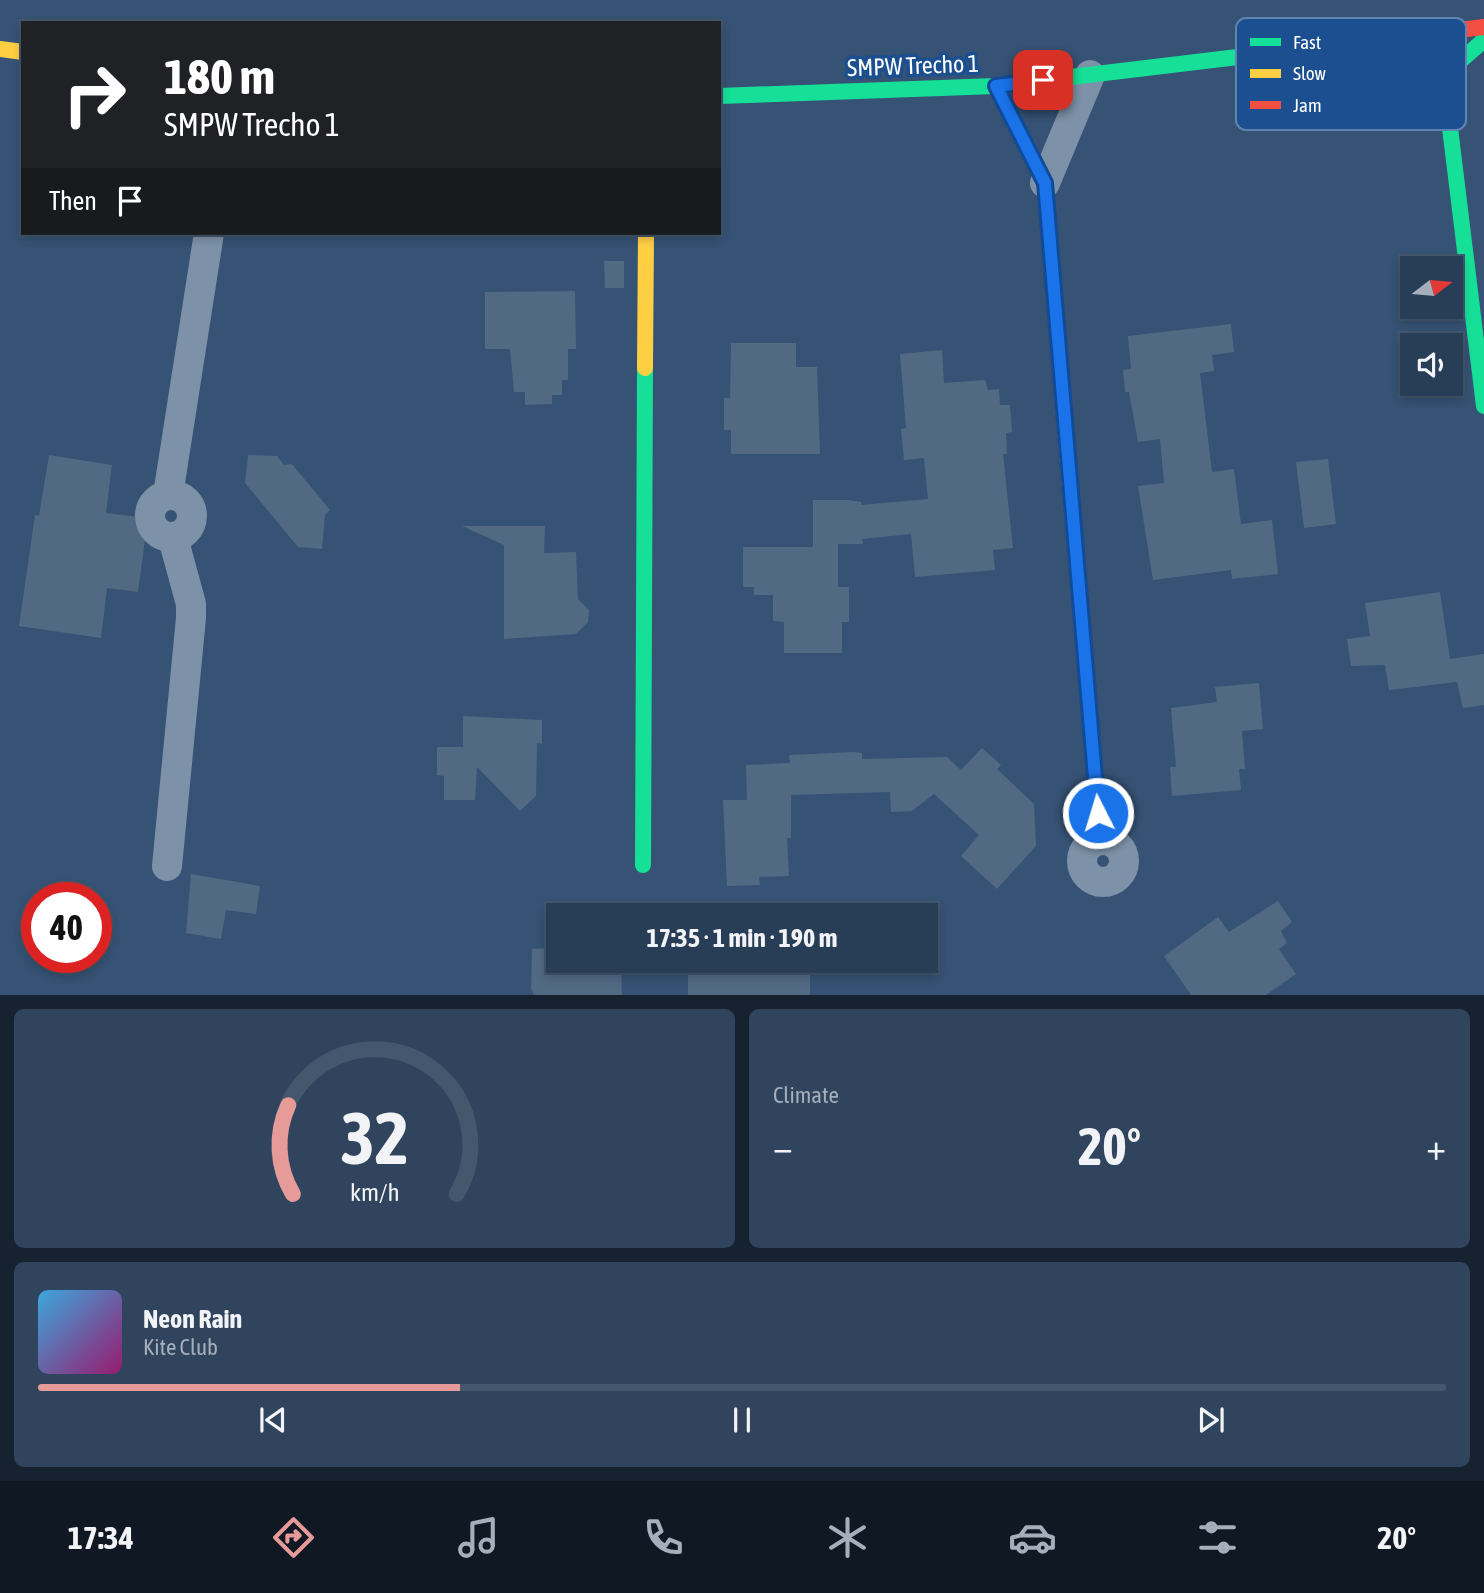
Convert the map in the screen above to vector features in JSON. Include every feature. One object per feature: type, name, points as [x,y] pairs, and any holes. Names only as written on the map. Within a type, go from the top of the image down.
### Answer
[{"type":"street","name":"SMPW Trecho 1","points":[[1466,29],[1484,27]]},
{"type":"street","points":[[1466,56],[1484,40]]},
{"type":"street","points":[[0,49],[21,52]]},
{"type":"street","name":"SMPW Trecho 1","points":[[721,96],[996,86],[1236,57]]},
{"type":"street","points":[[1045,183],[1090,75]]},
{"type":"street","points":[[996,86],[1045,183],[1100,840]]},
{"type":"street","points":[[1450,130],[1484,406]]},
{"type":"street","points":[[167,866],[191,618],[191,604],[173,538],[187,530],[191,514],[184,500],[168,495],[209,235]]},
{"type":"street","points":[[643,865],[646,235]]},
{"type":"building","points":[[604,261],[624,261],[624,288],[605,288]]},
{"type":"building","points":[[575,291],[576,349],[568,349],[568,380],[562,380],[562,395],[552,395],[552,404],[525,405],[525,392],[514,392],[510,349],[485,349],[485,292]]},
{"type":"building","points":[[1231,324],[1234,352],[1212,355],[1214,371],[1200,373],[1212,472],[1234,469],[1241,524],[1272,520],[1278,574],[1232,579],[1231,570],[1153,580],[1138,486],[1164,483],[1160,439],[1138,442],[1129,392],[1125,392],[1123,370],[1131,369],[1128,336]]},
{"type":"building","points":[[731,343],[796,343],[796,367],[817,367],[820,454],[731,454],[731,430],[724,430],[724,398],[730,398]]},
{"type":"building","points":[[942,350],[944,383],[985,380],[988,390],[999,389],[1000,405],[1010,405],[1012,432],[1006,433],[1007,454],[1003,454],[1013,548],[993,550],[995,570],[915,577],[911,534],[862,539],[863,544],[838,544],[838,587],[849,587],[849,622],[842,622],[842,653],[784,653],[784,622],[773,621],[773,595],[754,595],[754,587],[743,587],[743,547],[813,547],[813,500],[849,500],[861,502],[861,505],[928,499],[924,458],[904,460],[901,429],[906,428],[900,354]]},
{"type":"building","points":[[49,455],[112,465],[106,513],[148,518],[138,592],[107,588],[101,638],[19,626],[35,515],[39,516]]},
{"type":"building","points":[[248,455],[277,456],[284,465],[292,464],[330,510],[325,515],[322,549],[298,547],[245,483]]},
{"type":"building","points":[[1328,459],[1336,524],[1304,528],[1296,462]]},
{"type":"building","points":[[462,526],[545,526],[544,553],[576,552],[578,599],[589,610],[588,622],[576,634],[504,639],[504,545]]},
{"type":"building","points":[[1440,592],[1450,659],[1484,654],[1484,705],[1463,708],[1457,682],[1389,690],[1385,665],[1351,666],[1347,639],[1370,636],[1365,603]]},
{"type":"building","points":[[1259,683],[1263,729],[1242,731],[1245,769],[1239,769],[1241,790],[1172,796],[1170,767],[1176,767],[1171,708],[1217,702],[1215,687]]},
{"type":"building","points":[[463,716],[542,720],[542,744],[537,743],[536,796],[520,811],[477,767],[475,800],[444,800],[444,776],[437,775],[437,747],[463,747]]},
{"type":"building","points":[[982,748],[1001,765],[997,769],[1034,804],[1036,846],[997,889],[961,856],[979,835],[934,794],[912,811],[891,812],[890,792],[791,795],[791,838],[787,838],[789,876],[759,877],[760,885],[727,886],[723,800],[747,800],[746,765],[790,763],[789,755],[854,752],[862,753],[862,759],[947,757],[961,770]]},
{"type":"building","points":[[191,874],[260,886],[256,914],[226,910],[221,939],[186,933]]},
{"type":"building","points":[[1278,901],[1292,922],[1281,931],[1287,943],[1279,949],[1296,974],[1266,995],[1191,995],[1164,956],[1218,917],[1229,932]]},
{"type":"building","points":[[546,948],[546,973],[621,973],[622,995],[534,995],[531,989],[532,949]]},
{"type":"building","points":[[688,973],[810,973],[810,995],[688,995]]},
{"type":"traffic: fast","points":[[1466,56],[1484,40]]},
{"type":"traffic: fast","points":[[721,96],[996,86],[1236,57]]},
{"type":"traffic: fast","points":[[1450,130],[1484,406]]},
{"type":"traffic: fast","points":[[643,865],[645,368]]},
{"type":"traffic: fast","points":[[1070,487],[1100,840]]},
{"type":"traffic: slow","points":[[0,49],[21,52]]},
{"type":"traffic: slow","points":[[996,86],[1045,183],[1070,487]]},
{"type":"traffic: slow","points":[[645,368],[646,235]]},
{"type":"traffic: jam","points":[[1466,29],[1484,27]]},
{"type":"route","points":[[1043,80],[996,86],[1045,183],[1098,813]]}]
